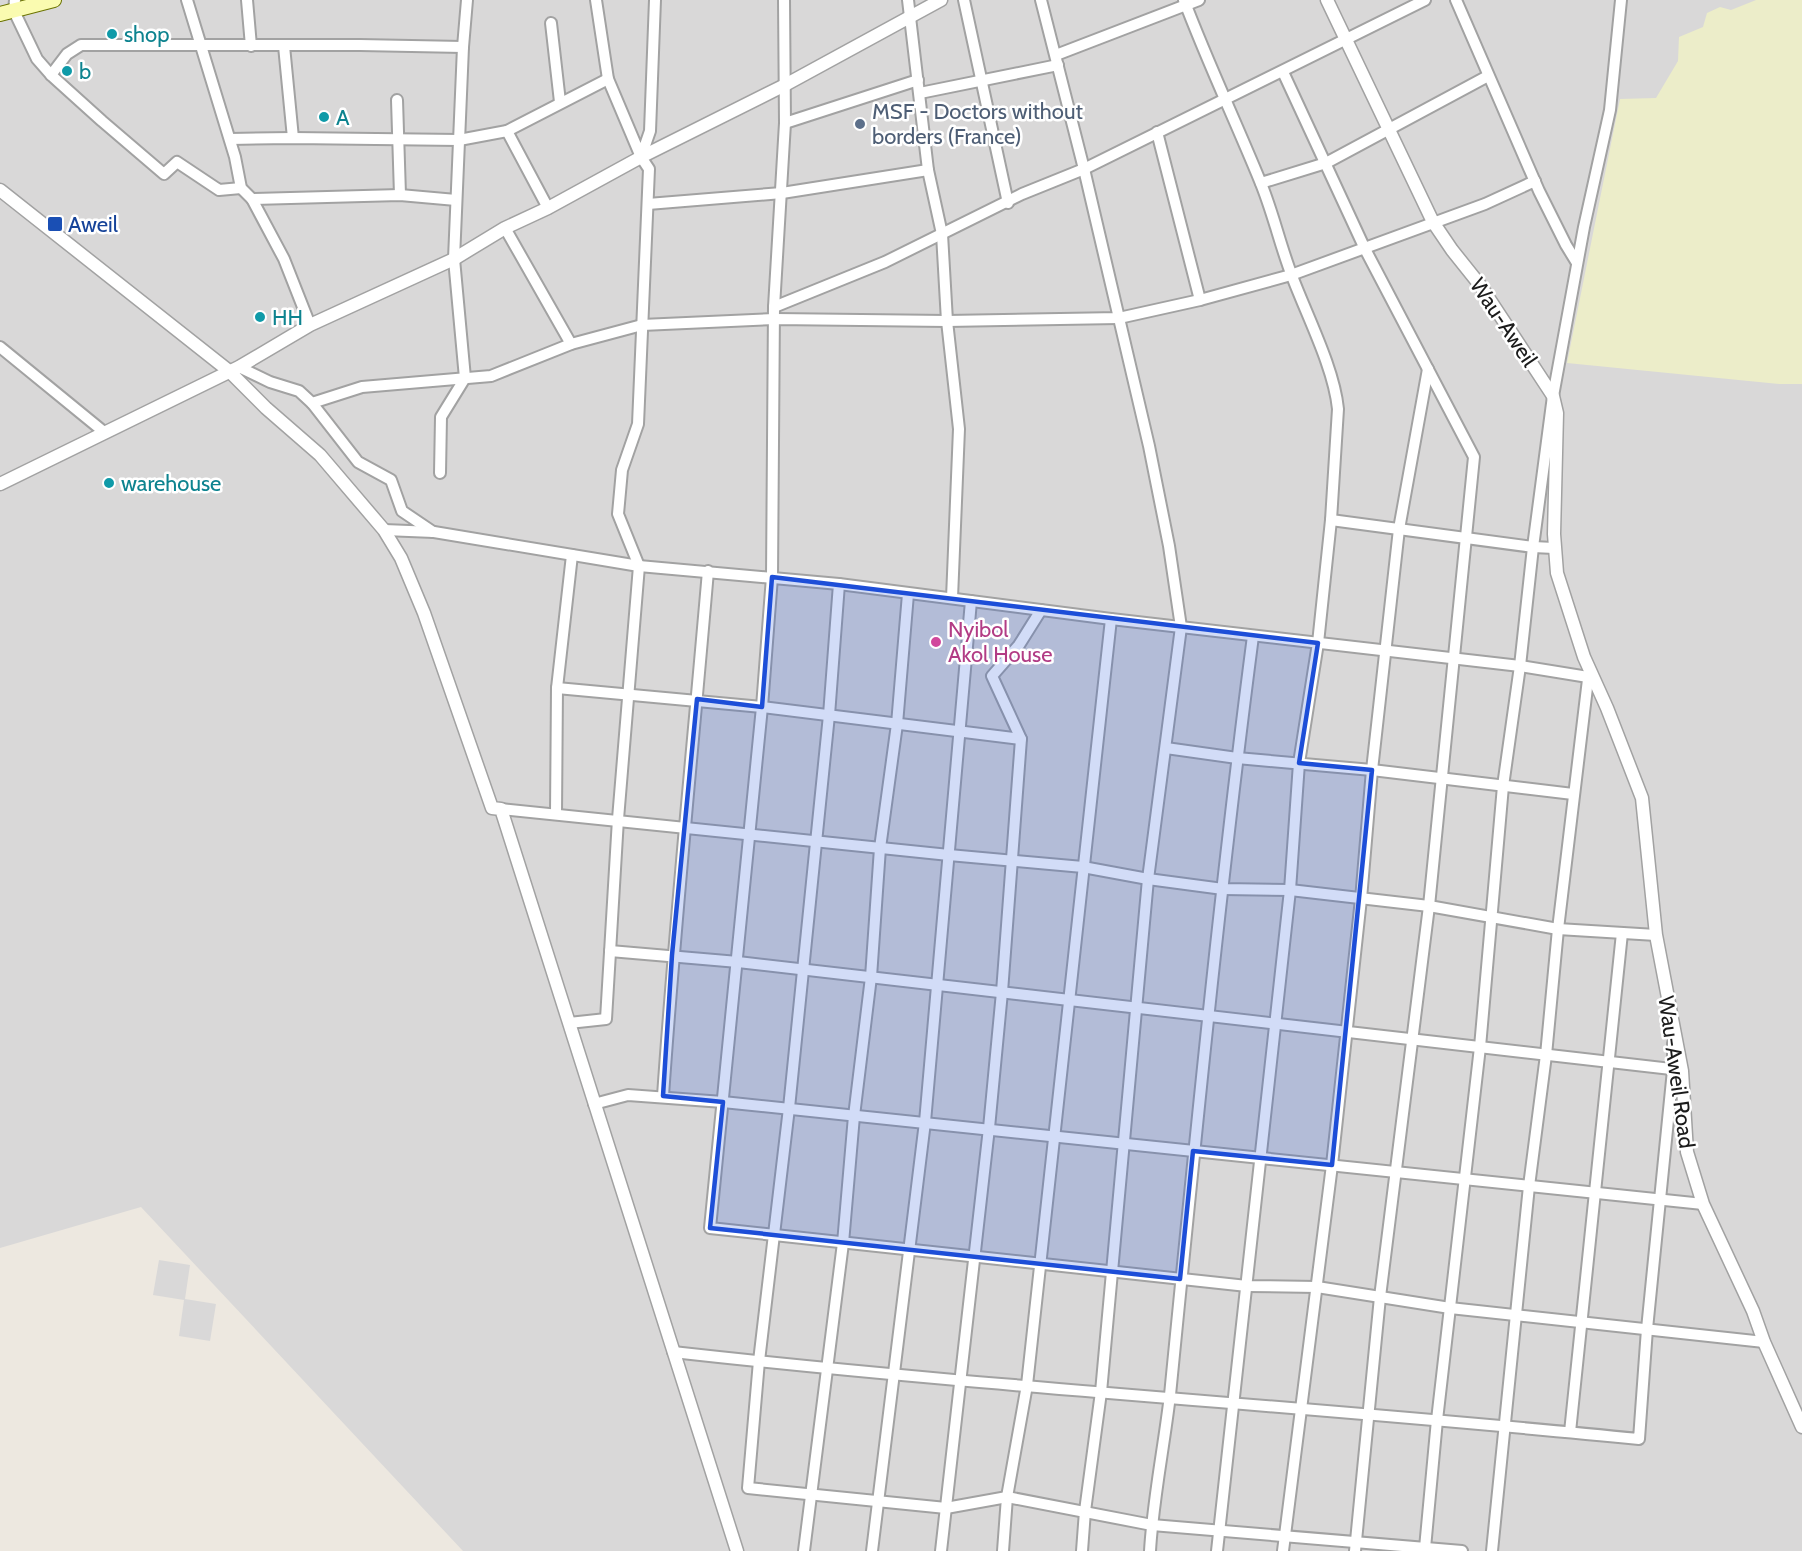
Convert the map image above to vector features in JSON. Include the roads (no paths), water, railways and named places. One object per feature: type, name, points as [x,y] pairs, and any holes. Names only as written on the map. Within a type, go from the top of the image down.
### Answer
[{"type":"main road","points":[[10,8],[54,0]]},
{"type":"street","points":[[187,0],[230,139],[241,188],[252,199],[284,259],[310,325]]},
{"type":"street","points":[[247,0],[250,45]]},
{"type":"street","points":[[440,473],[441,417],[465,378],[454,258],[467,0]]},
{"type":"street","points":[[569,1023],[606,1019],[618,819],[639,566],[618,514],[622,470],[638,424],[649,169],[641,157],[608,79],[596,0]]},
{"type":"street","points":[[641,157],[650,131],[655,0]]},
{"type":"street","points":[[784,0],[785,123],[774,307],[772,577],[738,962],[710,1228],[1247,1286],[1317,1287],[1515,1316],[1764,1342]]},
{"type":"street","points":[[908,0],[928,170],[942,234],[947,321],[959,429],[952,598]]},
{"type":"street","points":[[0,484],[234,369],[310,325],[454,258],[505,228],[548,208],[941,0]]},
{"type":"street","points":[[964,0],[1008,203]]},
{"type":"street","points":[[1041,0],[1084,169],[1149,446],[1169,546],[1180,627],[1148,879],[1101,1392],[1082,1551]]},
{"type":"street","points":[[920,93],[981,81],[1057,60],[1185,3],[1200,0]]},
{"type":"street","name":"Wau-Aweil","points":[[1327,0],[1433,222],[1480,285],[1553,396],[1557,413],[1554,548],[1557,573],[1588,674]]},
{"type":"street","points":[[774,307],[885,262],[1008,203],[1022,194],[1084,169],[1425,0]]},
{"type":"street","points":[[1456,0],[1474,37],[1488,76],[1534,181],[1577,263]]},
{"type":"street","points":[[1425,1548],[1437,1420],[1480,1047],[1503,786],[1520,666],[1533,547],[1553,396],[1577,263],[1610,110],[1621,0]]},
{"type":"street","points":[[1185,3],[1224,100],[1261,183],[1291,275],[1317,338],[1337,398],[1338,420],[1331,520],[1318,643],[1299,763],[1290,890],[1217,1551]]},
{"type":"street","points":[[10,8],[36,59],[51,75],[164,174],[177,162],[219,190],[241,188]]},
{"type":"street","points":[[551,23],[560,102]]},
{"type":"street","points":[[51,75],[67,54],[81,45],[463,47]]},
{"type":"street","points":[[284,46],[292,138]]},
{"type":"street","points":[[1283,72],[1365,249],[1474,457],[1429,906],[1380,1297],[1356,1546]]},
{"type":"street","points":[[1261,183],[1326,163],[1488,76]]},
{"type":"street","points":[[230,139],[459,140],[507,131],[608,79]]},
{"type":"street","points":[[785,123],[918,80]]},
{"type":"street","points":[[398,99],[400,195]]},
{"type":"street","points":[[507,131],[548,208]]},
{"type":"street","points":[[1157,132],[1200,300]]},
{"type":"street","points":[[648,204],[782,193],[928,170]]},
{"type":"street","points":[[312,403],[362,387],[490,376],[571,344],[642,326],[775,319],[947,321],[1119,318],[1200,300],[1291,275],[1500,198],[1534,181]]},
{"type":"street","points":[[0,190],[234,369],[267,408],[320,455],[384,530],[401,558],[424,613],[492,808],[1083,867],[1223,889],[1290,890],[1429,906],[1558,928],[1656,936]]},
{"type":"street","points":[[252,199],[400,195],[456,200]]},
{"type":"street","points":[[505,228],[571,344]]},
{"type":"street","points":[[0,347],[104,432]]},
{"type":"street","points":[[1283,1551],[1332,1166],[1399,529],[1428,368]]},
{"type":"street","points":[[234,369],[299,391],[312,403],[358,462],[391,480],[402,511],[434,532]]},
{"type":"street","points":[[1331,520],[1554,548]]},
{"type":"street","points":[[384,530],[434,532],[639,566],[839,584],[1253,636],[1588,674],[1558,928],[1546,1055],[1529,1186],[1492,1551]]},
{"type":"street","points":[[556,814],[557,688],[572,555]]},
{"type":"street","points":[[663,1096],[672,955],[686,828],[708,571]]},
{"type":"street","points":[[839,584],[829,715],[804,969],[759,1361],[748,1488],[946,1508],[1007,1497],[1152,1524],[1285,1536],[1356,1546],[1462,1551]]},
{"type":"street","points":[[804,1551],[843,1243],[854,1116],[871,977],[880,848],[897,724],[908,594]]},
{"type":"street","points":[[872,1551],[925,1122],[971,601]]},
{"type":"street","points":[[941,1551],[989,1128],[1002,992],[1020,739],[992,676],[1018,645],[1041,610]]},
{"type":"street","points":[[1003,1551],[1007,1497],[1027,1385],[1112,619]]},
{"type":"street","points":[[1150,1551],[1169,1397],[1193,1151],[1237,758],[1253,636]]},
{"type":"street","name":"Wau-Aweil Road","points":[[1588,674],[1607,708],[1642,798],[1656,936],[1672,1019],[1687,1152],[1703,1204],[1753,1311],[1764,1342],[1802,1427]]},
{"type":"street","points":[[557,688],[697,699],[1020,739]]},
{"type":"street","points":[[1166,748],[1237,758],[1372,770],[1573,794]]},
{"type":"street","points":[[501,808],[737,1551]]},
{"type":"street","points":[[1570,1432],[1622,933]]},
{"type":"street","points":[[610,951],[804,969],[1678,1070],[1647,1329],[1639,1439],[1303,1408],[828,1369],[673,1352]]},
{"type":"street","points":[[594,1104],[628,1095],[663,1096],[989,1128],[1703,1204]]},
{"type":"place","name":"shop","points":[[112,34]]},
{"type":"place","name":"b","points":[[67,71]]},
{"type":"place","name":"A","points":[[324,117]]},
{"type":"place","name":"MSF - Doctors without borders (France)","points":[[860,124]]},
{"type":"place","name":"Aweil","points":[[55,224]]},
{"type":"place","name":"HH","points":[[260,317]]},
{"type":"place","name":"warehouse","points":[[109,483]]},
{"type":"place","name":"Nyibol Akol House","points":[[936,642]]}]
